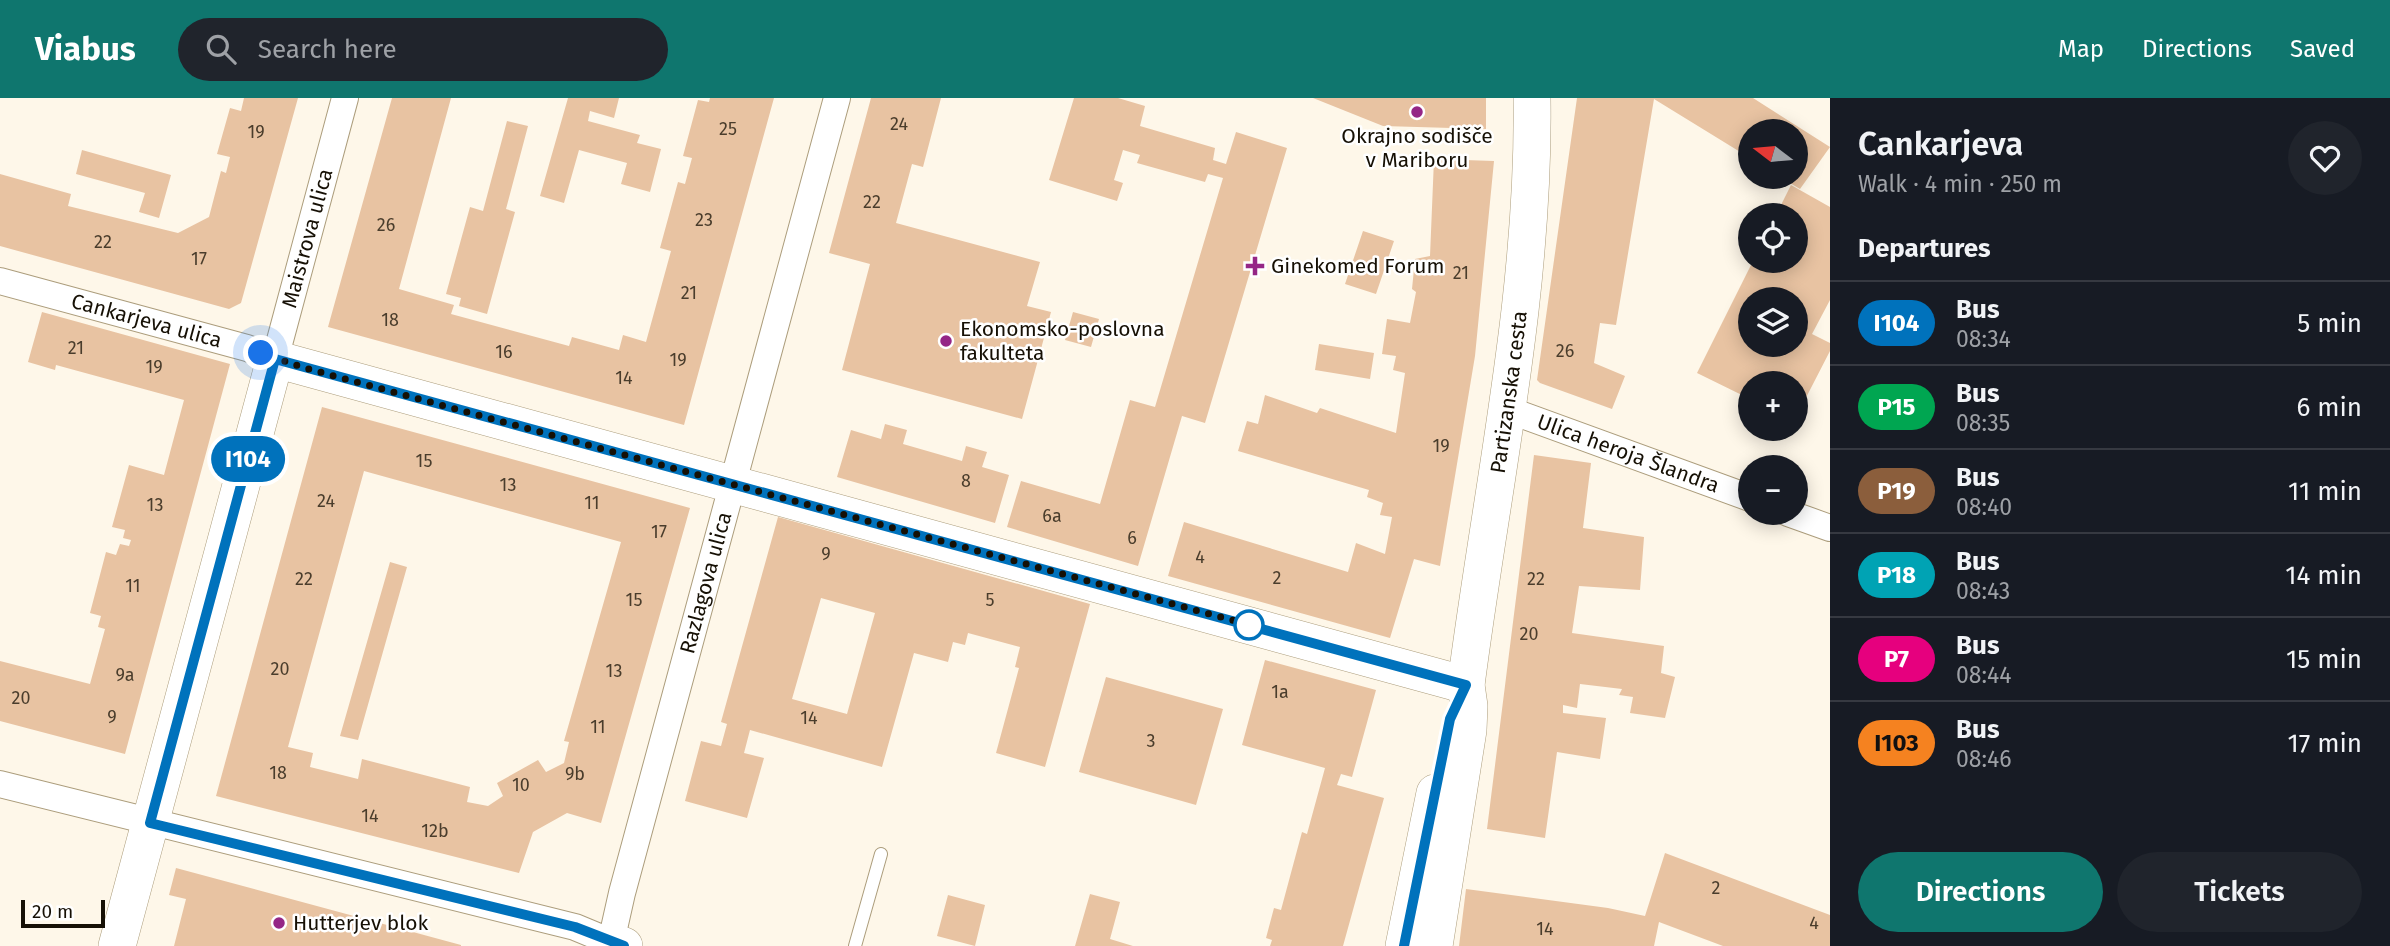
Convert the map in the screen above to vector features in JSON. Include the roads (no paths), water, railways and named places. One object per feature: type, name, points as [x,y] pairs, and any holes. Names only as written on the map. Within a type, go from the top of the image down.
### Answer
[{"type":"street","name":"Maistrova ulica","points":[[117,946],[345,98]]},
{"type":"street","name":"Razlagova ulica","points":[[615,945],[622,893],[837,98]]},
{"type":"street","name":"Partizanska cesta","points":[[1434,946],[1468,730],[1466,685],[1518,320],[1533,145],[1532,98]]},
{"type":"street","name":"Cankarjeva ulica","points":[[0,281],[247,348],[275,359],[1466,685]]},
{"type":"street","name":"Ulica heroja Šlandra","points":[[1506,409],[1738,494]]},
{"type":"street","points":[[1808,520],[1830,528]]},
{"type":"street","name":"Partizanska cesta","points":[[1404,946],[1450,719],[1466,685]]},
{"type":"street","points":[[0,784],[575,927],[615,945]]},
{"type":"lane","points":[[855,946],[881,854]]},
{"type":"place","name":"Okrajno sodišče v Mariboru","points":[[1417,112]]},
{"type":"place","name":"Ginekomed Forum","points":[[1255,266]]},
{"type":"place","name":"Ekonomsko-poslovna fakulteta","points":[[946,341]]},
{"type":"place","name":"Hutterjev blok","points":[[279,923]]}]
